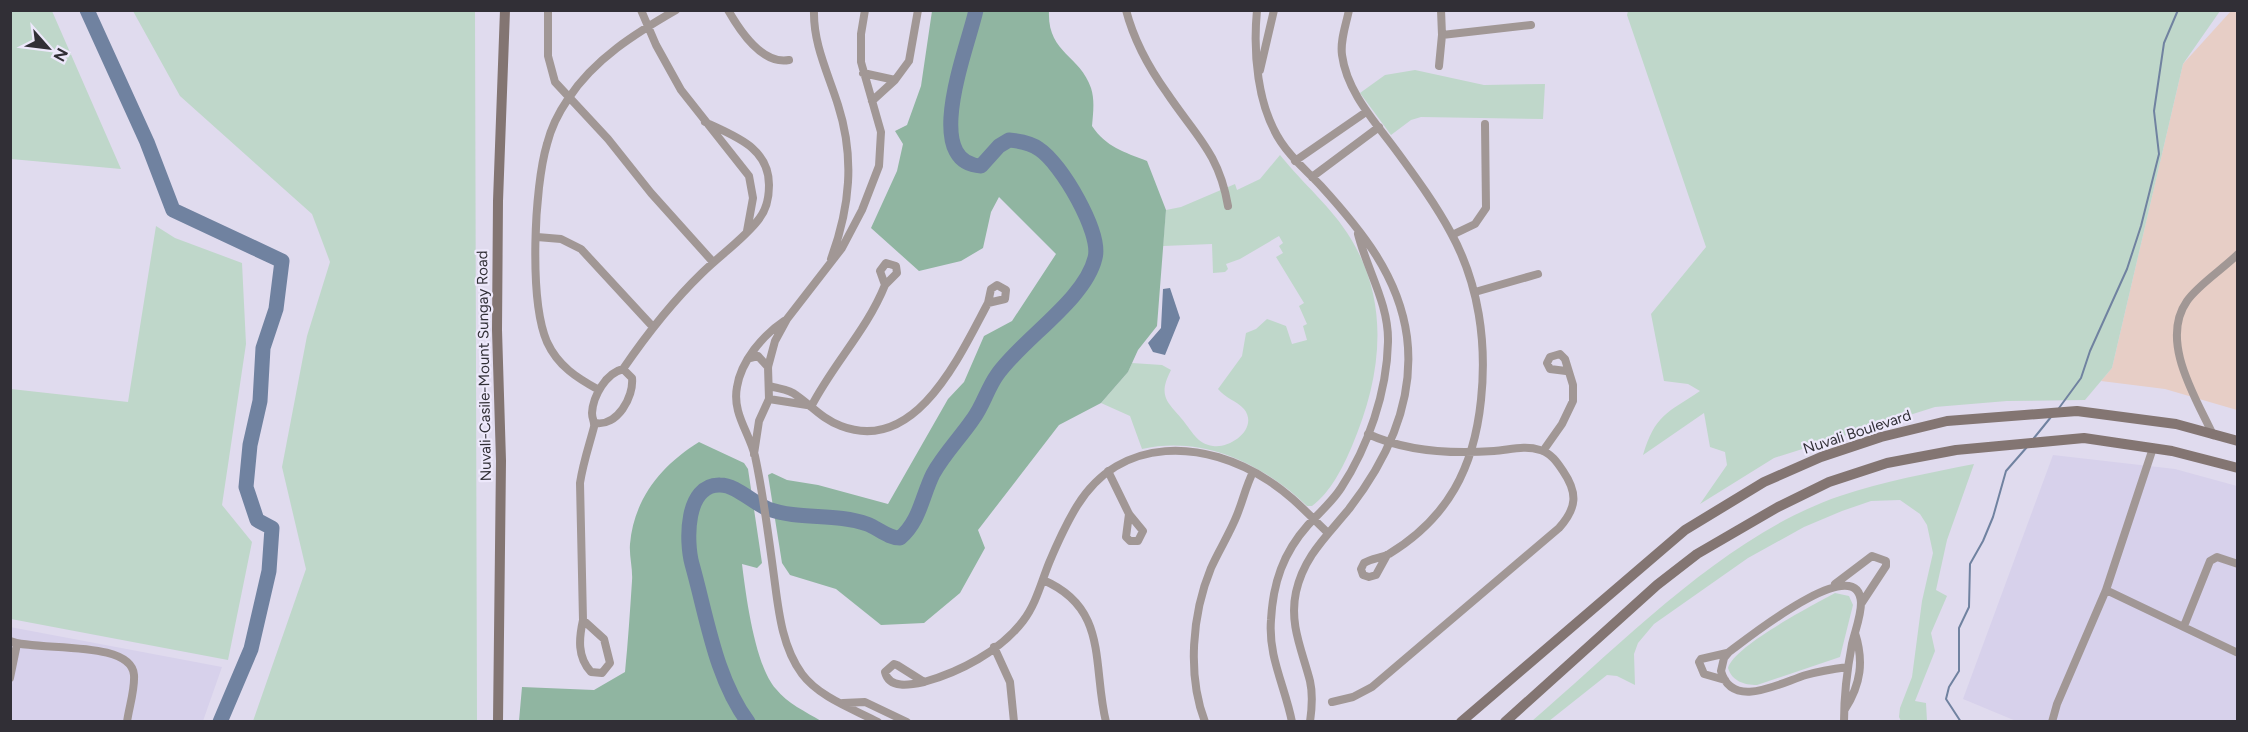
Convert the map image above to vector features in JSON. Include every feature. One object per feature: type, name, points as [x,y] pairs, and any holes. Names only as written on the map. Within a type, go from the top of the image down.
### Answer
[{"type":"main road","name":"Nuvali-Casile-Mount Sungay Road","points":[[498,722],[501,461],[497,330],[498,201],[505,10]]},
{"type":"main road","name":"Nuvali Boulevard","points":[[1461,722],[1685,530],[1764,482],[1821,457],[1881,437],[1947,421],[2077,411],[2176,424],[2238,441]]},
{"type":"main road","points":[[1505,722],[1665,579],[1697,554],[1778,507],[1829,482],[1887,463],[1956,450],[2018,445],[2053,439],[2084,438],[2153,448],[2238,468]]},
{"type":"street","points":[[548,10],[550,69],[555,82],[568,99],[608,139],[651,193],[713,262]]},
{"type":"street","points":[[641,10],[647,27],[677,82],[705,122],[749,176],[753,198],[747,231]]},
{"type":"street","points":[[599,390],[573,375],[559,361],[547,343],[540,310],[537,237],[539,188],[547,142],[568,99],[595,67],[647,27],[676,10]]},
{"type":"street","points":[[728,10],[744,33],[767,56],[777,61],[789,60]]},
{"type":"street","points":[[814,10],[820,56],[839,107],[849,148],[849,186],[843,227],[827,269]]},
{"type":"street","points":[[754,454],[759,421],[769,399],[770,352],[787,319],[842,248],[862,210],[879,166],[881,132],[862,73],[861,34],[865,10]]},
{"type":"street","points":[[872,101],[895,80],[909,61],[918,10]]},
{"type":"street","points":[[1126,10],[1131,28],[1148,63],[1212,156],[1225,188],[1228,206]]},
{"type":"street","points":[[1257,10],[1255,52],[1268,116],[1281,142],[1295,161],[1312,177],[1370,244],[1388,273],[1400,304],[1407,338],[1405,391],[1392,442],[1385,456],[1348,509],[1327,532],[1305,564],[1296,592],[1294,609],[1296,635],[1310,682],[1311,722]]},
{"type":"street","points":[[1260,71],[1274,10]]},
{"type":"street","points":[[1349,10],[1343,34],[1342,56],[1349,78],[1366,112],[1410,170],[1452,235],[1475,292],[1484,370],[1480,414],[1470,453],[1455,489],[1435,519],[1387,555]]},
{"type":"street","points":[[1439,66],[1442,35],[1440,10]]},
{"type":"street","points":[[1442,35],[1531,26]]},
{"type":"street","points":[[862,73],[895,80]]},
{"type":"street","points":[[1295,161],[1366,112]]},
{"type":"street","points":[[583,620],[608,646],[610,663],[602,673],[591,672],[582,657],[580,642],[583,620],[580,483],[583,462],[595,423],[592,411],[599,390],[614,373],[623,369],[653,327],[713,262],[759,219],[767,203],[767,168],[752,146],[705,122]]},
{"type":"street","points":[[1452,235],[1475,224],[1486,208],[1485,124]]},
{"type":"street","points":[[1312,177],[1378,128]]},
{"type":"street","points":[[1292,722],[1272,658],[1273,602],[1283,560],[1313,519],[1341,487],[1368,434],[1385,375],[1388,327],[1358,232]]},
{"type":"street","points":[[537,237],[561,238],[581,249],[653,327]]},
{"type":"street","points":[[2213,435],[2184,368],[2176,331],[2187,301],[2238,254]]},
{"type":"street","points":[[1475,292],[1538,274]]},
{"type":"street","points":[[809,406],[830,371],[865,327],[885,285]]},
{"type":"street","points":[[770,386],[796,395],[827,420],[848,429],[877,430],[900,423],[923,405],[946,376],[988,303]]},
{"type":"street","points":[[787,319],[766,335],[750,358],[737,386],[739,417],[754,454],[760,486],[782,629],[802,674],[811,684],[878,722]]},
{"type":"street","points":[[750,358],[762,358],[768,367]]},
{"type":"street","points":[[595,423],[603,424],[615,418],[627,401],[632,378],[623,369]]},
{"type":"street","points":[[1543,451],[1557,433],[1573,401],[1573,385],[1566,371]]},
{"type":"street","points":[[769,399],[809,406]]},
{"type":"street","points":[[739,417],[750,425],[759,421]]},
{"type":"street","points":[[1332,702],[1353,697],[1372,687],[1567,519],[1574,499],[1571,481],[1559,465],[1543,451],[1526,448],[1470,453],[1426,449],[1368,434]]},
{"type":"street","points":[[2052,722],[2057,704],[2106,590],[2134,512],[2153,448]]},
{"type":"street","points":[[924,682],[958,670],[1006,639],[1024,620],[1056,546],[1077,506],[1095,481],[1135,456],[1162,451],[1213,457],[1253,471],[1284,492],[1327,532]]},
{"type":"street","points":[[1108,471],[1129,513]]},
{"type":"street","points":[[1205,722],[1199,701],[1195,670],[1200,611],[1211,570],[1237,515],[1253,471]]},
{"type":"street","points":[[1844,722],[1848,667],[1861,604],[1886,566],[1886,561],[1882,558],[1872,556],[1832,586],[1777,617],[1729,652],[1699,662],[1704,674],[1726,681],[1739,690],[1756,693],[1824,670],[1848,667]]},
{"type":"street","points":[[2184,626],[2210,561],[2217,557],[2238,564]]},
{"type":"street","points":[[1043,580],[1070,596],[1089,620],[1096,640],[1106,722]]},
{"type":"street","points":[[1832,586],[1844,585],[1850,588],[1856,592],[1861,604]]},
{"type":"street","points":[[2106,590],[2238,653]]},
{"type":"street","points":[[1844,710],[1858,686],[1862,658],[1855,631]]},
{"type":"street","points":[[10,678],[14,642],[104,652],[126,661],[134,674],[127,722]]},
{"type":"street","points":[[994,647],[1010,682],[1014,722]]},
{"type":"street","points":[[1726,681],[1721,664],[1729,652]]},
{"type":"street","points":[[843,703],[865,702],[907,722]]},
{"type":"shaded area","points":[[2231,11],[2237,11],[2237,410],[2165,389],[2101,381],[2112,368],[2183,64]]},
{"type":"shaded area","points":[[2053,455],[2175,469],[2237,486],[2237,721],[2016,721],[1963,699]]},
{"type":"shaded area","points":[[10,627],[222,667],[203,721],[11,721]]},
{"type":"green space","points":[[10,11],[52,11],[121,169],[11,159]]},
{"type":"green space","points":[[133,11],[475,11],[477,721],[253,721],[306,569],[282,467],[307,336],[330,262],[312,214],[180,96]]},
{"type":"green space","points":[[932,11],[1049,11],[1053,36],[1080,68],[1091,88],[1092,126],[1109,144],[1147,161],[1166,210],[1157,326],[1138,350],[1128,372],[1101,403],[1059,425],[978,530],[985,548],[960,593],[924,623],[881,625],[836,589],[790,575],[782,563],[768,475],[772,473],[787,480],[818,485],[888,504],[948,399],[964,382],[984,336],[1012,321],[1056,254],[999,197],[991,212],[983,248],[961,261],[919,271],[871,228],[897,171],[903,144],[895,131],[907,125],[921,86]]},
{"type":"green space","points":[[1628,11],[2220,11],[2183,64],[2112,368],[2085,400],[2007,401],[1935,407],[1774,458],[1700,504],[1727,465],[1725,452],[1710,447],[1704,413],[1643,455],[1652,431],[1664,416],[1700,391],[1688,384],[1664,381],[1651,314],[1706,247],[1627,15]]},
{"type":"green space","points":[[1415,70],[1484,85],[1545,84],[1543,119],[1421,117],[1411,120],[1391,135],[1360,93],[1385,75]]},
{"type":"green space","points":[[1280,155],[1335,216],[1351,239],[1364,264],[1377,316],[1375,368],[1362,420],[1336,479],[1312,506],[1307,506],[1271,477],[1231,456],[1187,446],[1142,449],[1130,416],[1101,403],[1128,372],[1132,363],[1162,365],[1171,370],[1165,388],[1167,400],[1200,440],[1208,445],[1220,446],[1235,441],[1246,430],[1248,416],[1244,409],[1218,389],[1242,356],[1246,333],[1256,329],[1267,319],[1286,326],[1292,344],[1307,340],[1303,326],[1307,324],[1299,306],[1304,303],[1276,257],[1283,253],[1279,246],[1283,243],[1279,236],[1240,259],[1226,264],[1228,269],[1225,272],[1213,273],[1212,244],[1163,246],[1166,210],[1181,207],[1235,184],[1237,190],[1260,179]]},
{"type":"green space","points":[[156,226],[175,238],[242,263],[246,344],[222,505],[252,542],[228,660],[11,619],[11,389],[128,402]]},
{"type":"green space","points":[[699,442],[744,463],[748,469],[762,563],[757,568],[742,564],[757,648],[769,678],[780,694],[821,721],[519,721],[522,687],[594,690],[625,672],[632,581],[630,544],[637,512],[652,484],[662,472]]},
{"type":"green space","points":[[1974,464],[1947,540],[1936,590],[1947,596],[1931,633],[1935,651],[1915,701],[1926,703],[1927,721],[1901,721],[1899,717],[1900,708],[1912,677],[1922,601],[1933,553],[1927,525],[1920,514],[1900,500],[1871,501],[1842,511],[1804,527],[1748,558],[1654,624],[1638,643],[1634,654],[1635,685],[1617,676],[1607,675],[1549,721],[1532,721],[1677,594],[1756,537],[1797,514],[1840,496],[1923,474]]},
{"type":"green space","points":[[1835,593],[1849,596],[1853,605],[1840,657],[1757,685],[1743,683],[1732,676],[1728,668],[1733,659],[1744,649],[1793,616]]},
{"type":"water","points":[[1170,288],[1180,318],[1165,355],[1153,352],[1148,343],[1161,328],[1163,289]]},
{"type":"waterway","points":[[87,10],[147,142],[173,210],[282,261],[276,309],[263,348],[260,401],[250,445],[246,487],[257,520],[272,528],[269,571],[251,649],[220,722]]},
{"type":"waterway","points":[[748,722],[727,686],[713,646],[692,564],[689,529],[694,504],[700,494],[709,487],[726,486],[768,509],[855,521],[900,538],[912,524],[937,467],[976,414],[997,375],[1021,347],[1079,289],[1089,274],[1095,258],[1096,247],[1092,232],[1078,199],[1058,168],[1039,149],[1029,144],[1009,140],[999,146],[981,166],[963,160],[954,145],[951,124],[953,100],[976,10]]},
{"type":"waterway","points":[[2059,408],[2081,378],[2090,351],[2127,269],[2141,226],[2159,154],[2154,111],[2164,43],[2178,10]]},
{"type":"waterway","points":[[2034,438],[2051,417]]},
{"type":"waterway","points":[[1961,722],[1946,699],[1949,687],[1959,671],[1959,628],[1969,607],[1970,564],[1993,517],[2006,471],[2027,447]]}]
